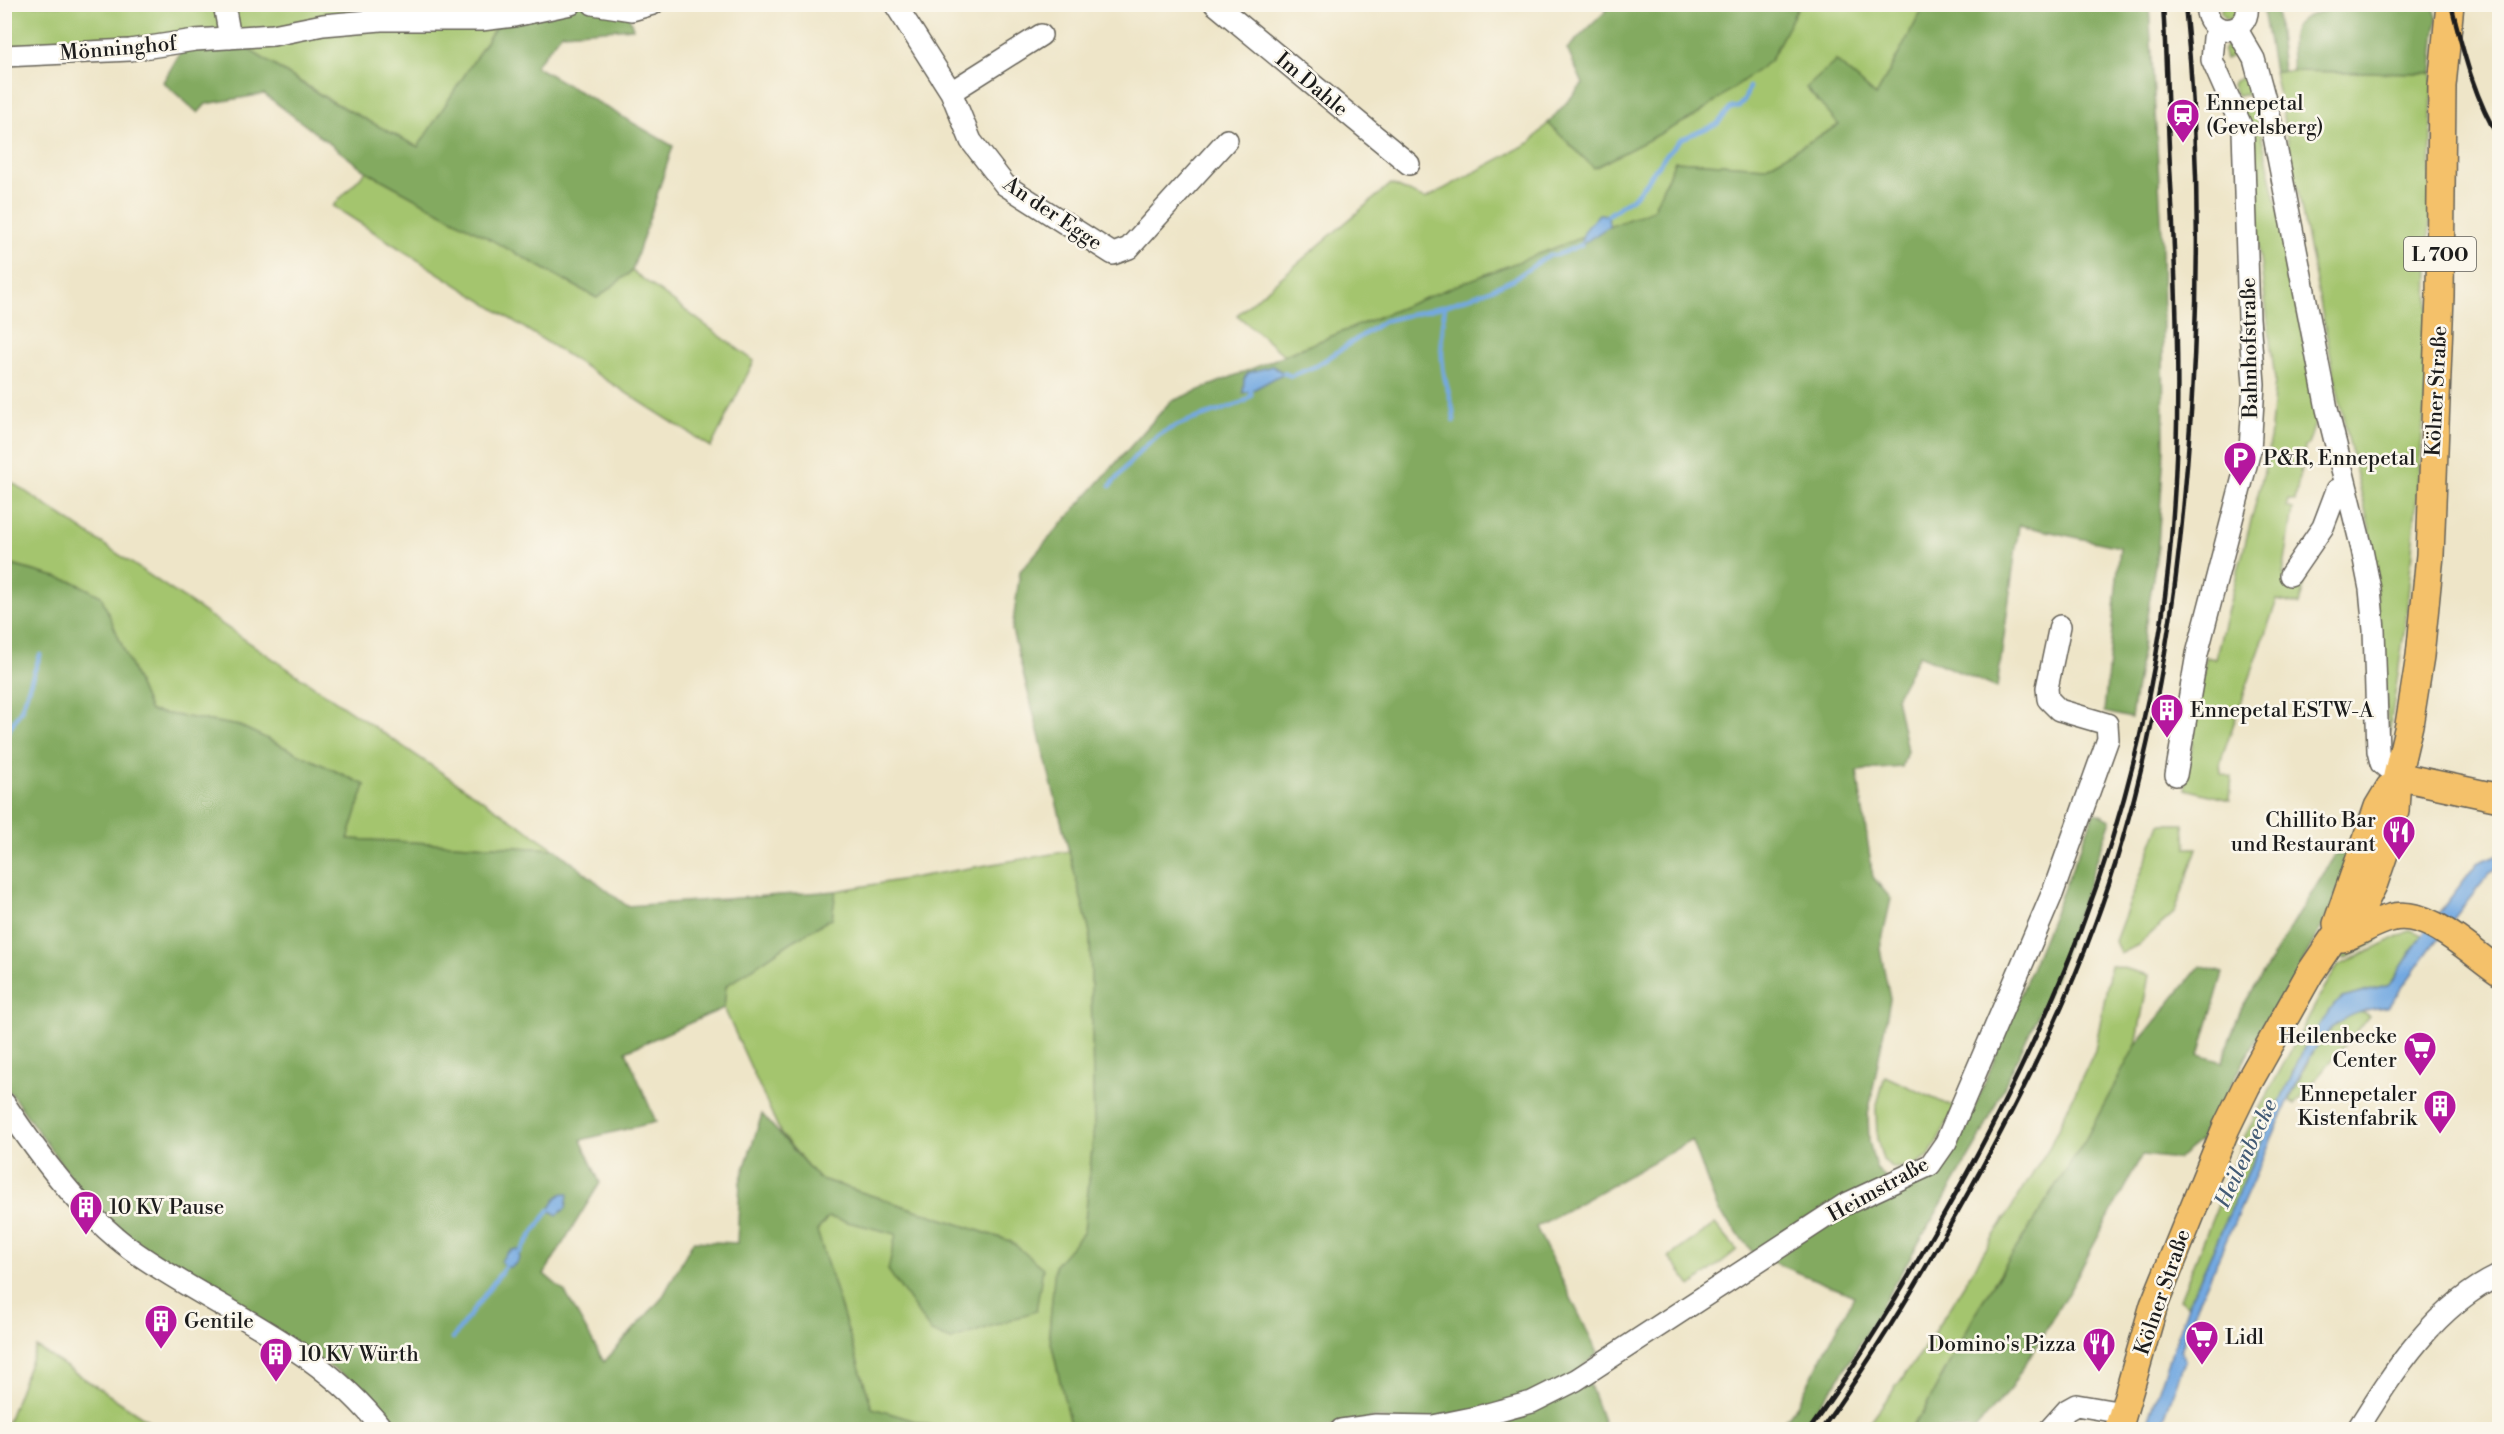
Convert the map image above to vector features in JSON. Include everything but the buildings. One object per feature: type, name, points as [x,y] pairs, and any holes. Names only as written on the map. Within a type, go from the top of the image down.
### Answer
[{"type":"main road","name":"Kölner Straße","points":[[2120,1421],[2154,1305],[2226,1128],[2285,1016],[2334,938],[2358,915],[2354,905],[2374,883],[2387,845],[2395,811],[2397,776],[2409,725],[2420,656],[2430,555],[2440,296],[2442,86],[2451,4]]},
{"type":"main road","points":[[2397,776],[2499,798]]},
{"type":"main road","points":[[2354,905],[2380,900],[2401,904],[2417,911],[2499,972]]},
{"type":"main road","points":[[2334,938],[2390,918],[2432,924]]},
{"type":"street","points":[[224,4],[230,38]]},
{"type":"street","name":"Mönninghof","points":[[4,56],[130,50],[195,40],[273,35],[323,25],[381,20],[481,20],[514,16],[571,4]]},
{"type":"street","points":[[603,6],[632,10],[653,4]]},
{"type":"street","name":"An der Egge","points":[[895,4],[951,92],[971,141],[1005,185],[1113,254],[1129,248],[1227,140]]},
{"type":"street","name":"Im Dahle","points":[[1215,4],[1409,165]]},
{"type":"street","points":[[2207,4],[2209,20],[2237,21],[2254,59],[2272,126],[2327,409],[2370,589],[2374,630],[2378,751],[2381,763],[2397,776]]},
{"type":"street","name":"Bahnhofstraße","points":[[2176,776],[2197,654],[2250,450],[2254,384],[2249,318],[2244,130],[2212,60],[2214,38],[2237,21]]},
{"type":"street","points":[[951,92],[1041,35]]},
{"type":"street","points":[[2290,575],[2323,527],[2337,490],[2346,487]]},
{"type":"street","name":"Heimstraße","points":[[1341,1430],[1376,1425],[1433,1426],[1532,1402],[1576,1380],[1844,1205],[1930,1165],[1946,1142],[2053,892],[2108,739],[2107,724],[2059,710],[2048,699],[2047,688],[2060,626]]},
{"type":"street","points":[[4,1102],[86,1210],[132,1250],[207,1299],[271,1334],[328,1373],[374,1418],[382,1430]]},
{"type":"street","points":[[2356,1430],[2395,1369],[2421,1337],[2450,1310],[2499,1275]]},
{"type":"street","points":[[2049,1430],[2067,1410],[2076,1405],[2120,1421]]},
{"type":"green space","points":[[2229,3],[2237,11],[2229,19],[2221,11]]},
{"type":"green space","points":[[4,5],[508,5],[418,148],[328,99],[221,32],[144,41],[5,47]]},
{"type":"green space","points":[[508,5],[625,5],[633,28],[562,33],[535,66],[673,146],[632,271],[597,298],[366,171],[264,94],[206,104],[198,113],[163,82],[180,53],[221,32],[327,99],[418,147]]},
{"type":"green space","points":[[1603,5],[1799,5],[1770,61],[1695,116],[1594,168],[1548,123],[1583,84],[1567,49],[1607,10]]},
{"type":"green space","points":[[1799,5],[1925,5],[1876,96],[1836,61],[1839,125],[1765,167],[1675,161],[1653,210],[1284,355],[1237,315],[1391,184],[1425,199],[1531,142],[1548,123],[1594,167],[1770,61]]},
{"type":"green space","points":[[1925,5],[2149,5],[2162,235],[2164,448],[2158,546],[2131,718],[2104,712],[2120,547],[2019,525],[1997,688],[1919,655],[1896,697],[1907,751],[1902,767],[1857,771],[1873,877],[1891,899],[1880,949],[1890,999],[1868,1115],[1869,1141],[1876,1168],[1899,1192],[1939,1167],[1965,1131],[2095,812],[2111,820],[2055,978],[1979,1140],[1837,1382],[1800,1429],[1778,1429],[1797,1405],[1854,1296],[1754,1254],[1718,1210],[1692,1140],[1536,1227],[1598,1353],[1583,1366],[1606,1429],[1457,1429],[1376,1418],[1317,1430],[1071,1429],[1049,1333],[1055,1265],[1084,1232],[1094,1128],[1090,933],[1012,630],[1020,571],[1170,402],[1447,289],[1653,210],[1675,161],[1765,167],[1839,125],[1806,88],[1836,61],[1876,96]]},
{"type":"green space","points":[[2262,5],[2276,5],[2283,71],[2274,71]]},
{"type":"green space","points":[[2337,5],[2433,5],[2437,17],[2432,73],[2293,71],[2291,42],[2295,27],[2308,16]]},
{"type":"green space","points":[[2228,44],[2243,56],[2253,88],[2247,95],[2237,95],[2232,85],[2234,81],[2244,77],[2235,55],[2225,59],[2223,51]]},
{"type":"green space","points":[[2274,71],[2432,73],[2427,381],[2406,619],[2389,735],[2370,530],[2341,408]]},
{"type":"green space","points":[[2241,104],[2248,104],[2256,111],[2290,263],[2317,417],[2308,445],[2305,447],[2295,501],[2288,500],[2286,507],[2293,509],[2283,575],[2306,577],[2299,605],[2277,600],[2220,763],[2221,774],[2232,777],[2230,800],[2185,789],[2206,657],[2215,659],[2269,452],[2275,380],[2259,250],[2256,164],[2253,164]]},
{"type":"green space","points":[[366,171],[597,298],[632,271],[754,361],[711,447],[333,206]]},
{"type":"green space","points":[[4,477],[555,849],[348,839],[365,785],[240,726],[150,711],[101,596],[74,582],[5,563]]},
{"type":"green space","points":[[4,563],[74,582],[101,596],[150,711],[240,726],[365,785],[348,839],[555,849],[627,906],[836,891],[832,918],[726,986],[724,1008],[626,1051],[656,1122],[581,1140],[600,1183],[544,1274],[565,1292],[604,1362],[662,1298],[693,1241],[737,1243],[740,1182],[762,1114],[818,1178],[1010,1241],[1043,1268],[1036,1311],[951,1340],[931,1332],[888,1270],[896,1234],[828,1217],[817,1231],[872,1408],[942,1429],[396,1429],[369,1394],[342,1374],[221,1298],[121,1230],[82,1193],[5,1085]]},
{"type":"green space","points":[[2160,824],[2184,824],[2186,848],[2197,848],[2175,912],[2138,945],[2120,954],[2115,941]]},
{"type":"green space","points":[[1069,851],[1090,933],[1094,1128],[1084,1232],[1056,1266],[1049,1333],[1071,1429],[942,1429],[872,1408],[817,1231],[828,1217],[896,1234],[1010,1241],[818,1178],[781,1134],[724,1008],[726,986],[832,918],[836,891]]},
{"type":"green space","points":[[2352,852],[2332,907],[2294,979],[2264,1024],[2204,1137],[2177,1159],[2142,1155],[2070,1289],[2011,1388],[1975,1429],[1910,1430],[1924,1410],[1982,1302],[2084,1142],[2136,1045],[2200,966],[2223,973],[2199,1055],[2223,1062],[2241,1009],[2335,855]]},
{"type":"green space","points":[[2377,929],[2379,938],[2376,942],[2344,959],[2341,956],[2345,950]]},
{"type":"green space","points":[[2411,930],[2422,935],[2390,985],[2343,998],[2304,1048],[2188,1305],[2180,1299],[2247,1132],[2325,987],[2338,966]]},
{"type":"green space","points":[[2111,965],[2149,975],[2136,1046],[2084,1142],[1982,1302],[1924,1410],[1910,1429],[1864,1430],[1923,1350],[2050,1146],[2095,1050]]},
{"type":"green space","points":[[2359,1010],[2369,1016],[2294,1105],[2290,1100],[2316,1048],[2334,1026]]},
{"type":"green space","points":[[1885,1076],[1955,1108],[1929,1156],[1912,1167],[1894,1168],[1883,1160],[1877,1139],[1876,1108]]},
{"type":"green space","points":[[1715,1224],[1737,1250],[1691,1286],[1669,1257]]},
{"type":"green space","points":[[36,1347],[161,1429],[5,1429]]},
{"type":"water","points":[[1599,214],[1608,215],[1609,226],[1581,245],[1585,232]]},
{"type":"water","points":[[1272,366],[1284,373],[1243,393],[1244,379],[1248,373]]},
{"type":"water","points":[[2499,854],[2499,868],[2490,873],[2432,946],[2388,1007],[2358,1012],[2337,1023],[2304,1066],[2189,1324],[2181,1351],[2185,1360],[2160,1429],[2145,1430],[2188,1305],[2304,1048],[2334,1005],[2343,998],[2390,985],[2422,935],[2477,863]]},
{"type":"water","points":[[563,1193],[568,1194],[566,1208],[557,1215],[549,1210],[556,1198]]},
{"type":"water","points":[[517,1249],[520,1252],[518,1261],[512,1267],[505,1267],[501,1261],[509,1251]]},
{"type":"waterway","points":[[1608,215],[1636,195],[1681,139],[1717,124],[1731,108],[1738,107],[1745,99],[1749,87]]},
{"type":"waterway","points":[[1284,373],[1291,376],[1316,366],[1384,321],[1445,306],[1487,291],[1514,279],[1549,255],[1557,255],[1581,245]]},
{"type":"waterway","points":[[1445,306],[1442,361],[1454,421]]},
{"type":"waterway","points":[[1110,486],[1139,452],[1159,435],[1179,425],[1243,402],[1251,396],[1251,391]]},
{"type":"waterway","points":[[4,737],[21,710],[40,655]]},
{"type":"waterway","points":[[520,1252],[549,1210]]},
{"type":"waterway","points":[[453,1338],[505,1267]]},
{"type":"railway","points":[[1809,1430],[1864,1350],[1914,1267],[1984,1141],[2020,1070],[2081,928],[2107,855],[2129,781],[2147,704],[2161,625],[2174,506],[2177,327],[2163,4]]},
{"type":"railway","points":[[1821,1430],[1875,1350],[1926,1267],[1983,1166],[2029,1076],[2091,935],[2108,887],[2136,792],[2165,654],[2172,607],[2183,513],[2191,408],[2197,235],[2194,119],[2185,4]]},
{"type":"railway","points":[[2451,4],[2476,91],[2500,140]]},
{"type":"place","name":"Ennepetal (Gevelsberg)","points":[[2183,144]]},
{"type":"place","name":"P&R, Ennepetal","points":[[2240,487]]},
{"type":"place","name":"Ennepetal ESTW-A","points":[[2167,739]]},
{"type":"place","name":"Chillito Bar und Restaurant","points":[[2399,861]]},
{"type":"place","name":"Heilenbecke Center","points":[[2420,1077]]},
{"type":"place","name":"Ennepetaler Kistenfabrik","points":[[2440,1135]]},
{"type":"place","name":"10 KV Pause","points":[[86,1236]]},
{"type":"place","name":"Gentile","points":[[161,1350]]},
{"type":"place","name":"Lidl","points":[[2202,1366]]},
{"type":"place","name":"Domino's Pizza","points":[[2099,1373]]},
{"type":"place","name":"10 KV Würth","points":[[276,1383]]},
{"type":"water label","name":"Heilenbecke","points":[[2245,1153]]}]
